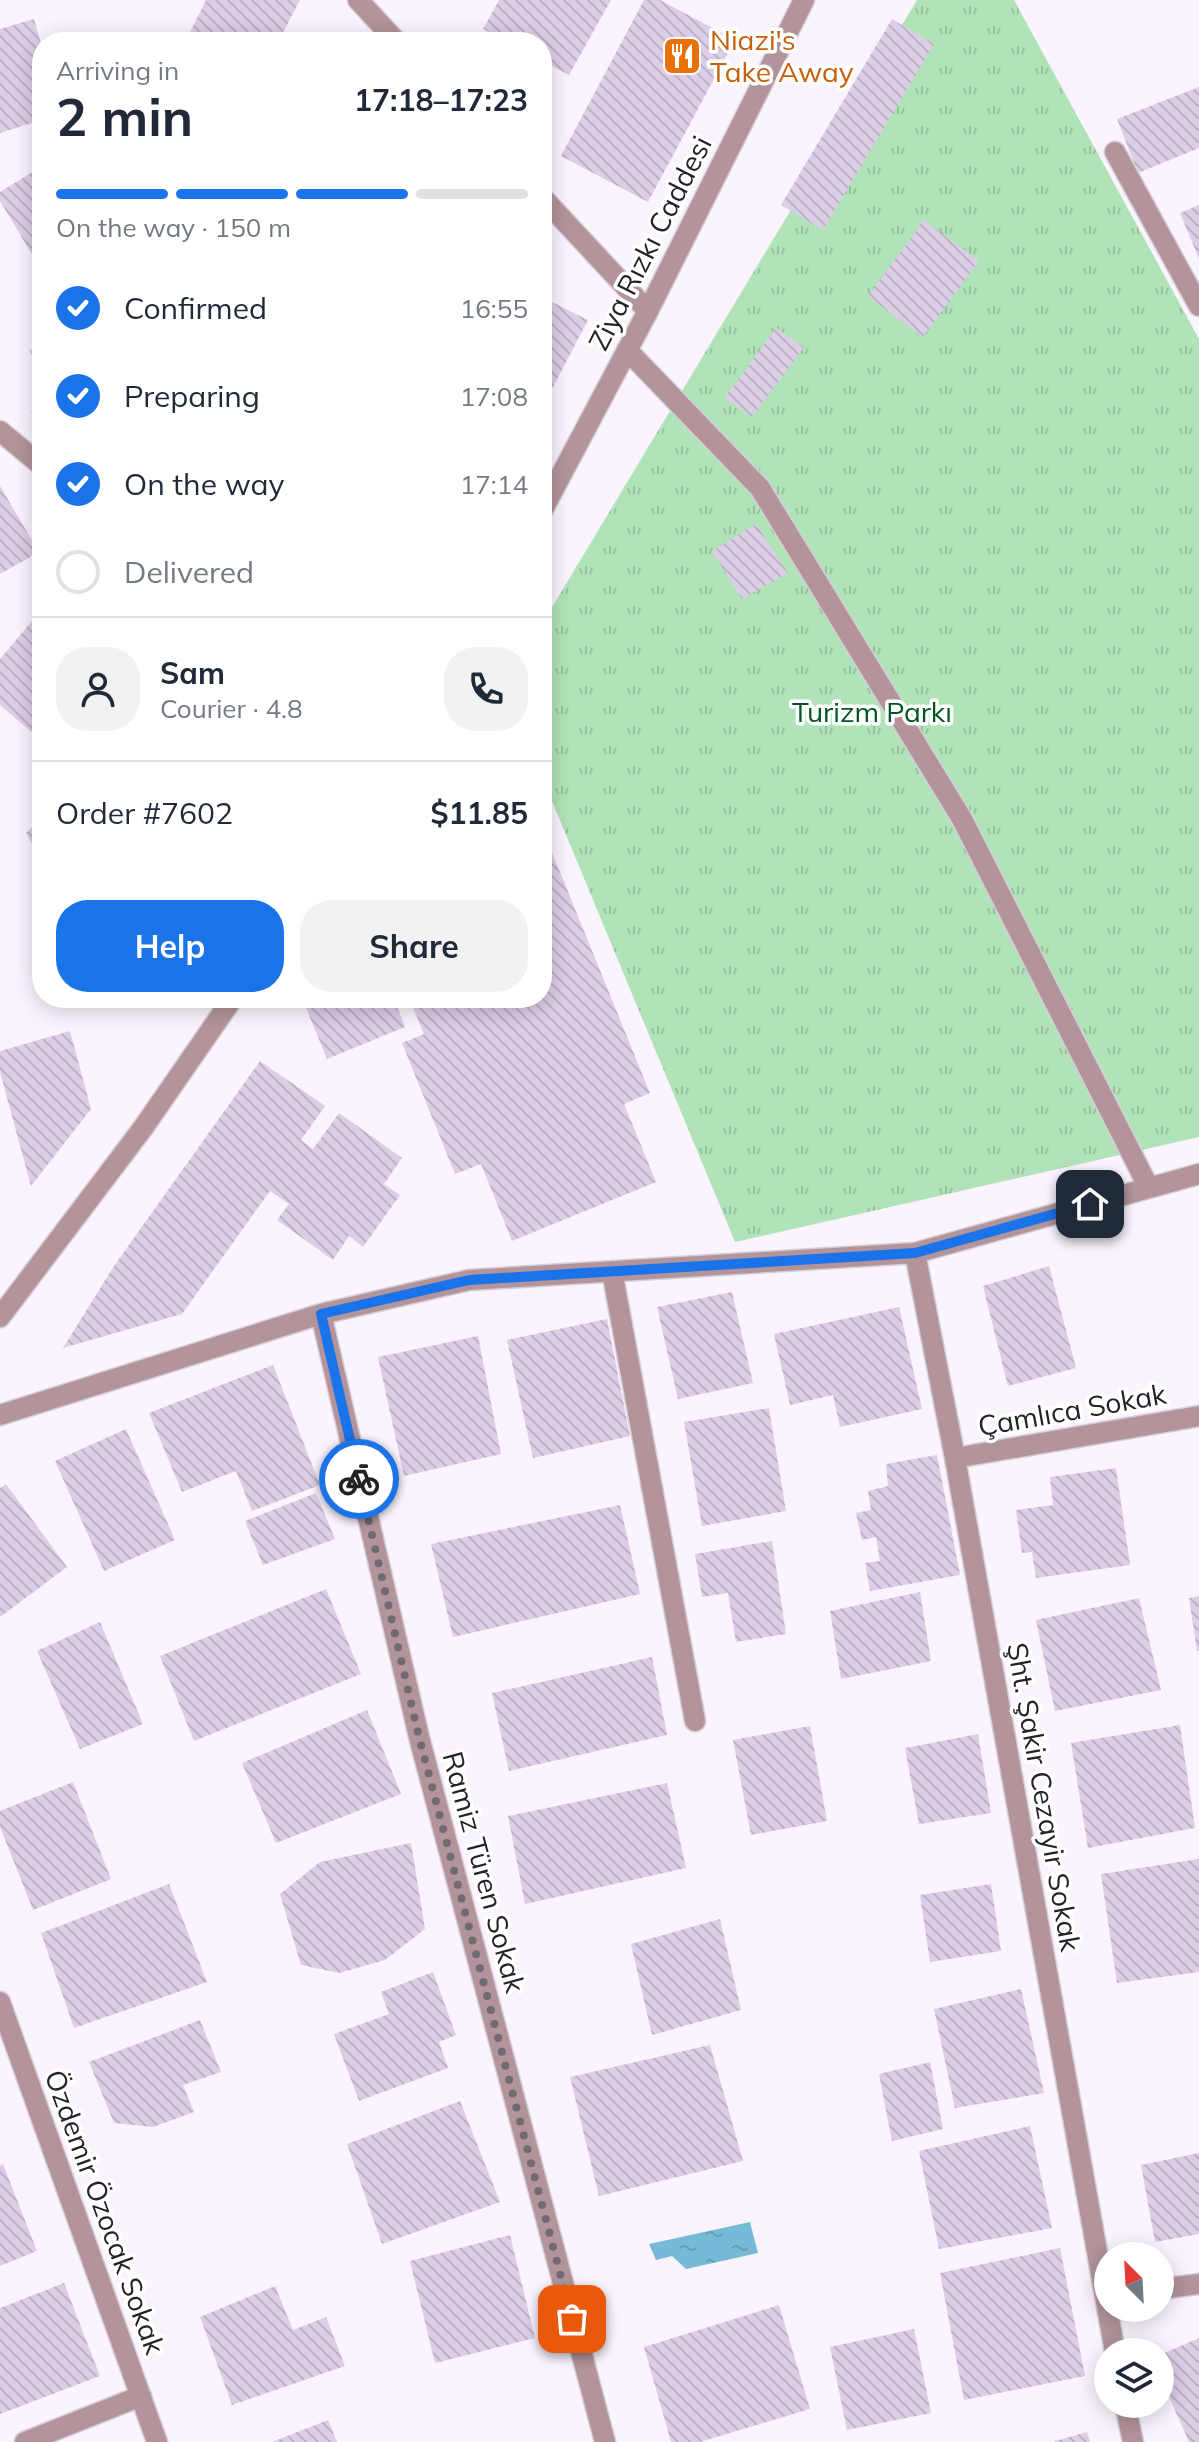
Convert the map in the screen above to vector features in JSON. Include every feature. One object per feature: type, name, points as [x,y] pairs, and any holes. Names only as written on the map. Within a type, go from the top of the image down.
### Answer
[{"type":"street","points":[[358,0],[388,32]]},
{"type":"street","name":"Ziya Rızkı Caddesi","points":[[552,492],[648,311],[804,0]]},
{"type":"street","points":[[1115,152],[1199,306]]},
{"type":"street","points":[[552,208],[648,311]]},
{"type":"street","points":[[627,350],[760,488],[962,819],[1149,1188]]},
{"type":"street","points":[[0,431],[32,458]]},
{"type":"street","points":[[0,1317],[143,1128],[226,1008]]},
{"type":"street","points":[[0,1415],[321,1314],[469,1280],[915,1253],[1199,1174]]},
{"type":"street","name":"Şht. Şakir Cezayir Sokak","points":[[915,1253],[1096,2242]]},
{"type":"street","points":[[612,1271],[695,1721]]},
{"type":"street","name":"Ramiz Türen Sokak","points":[[321,1314],[419,1737],[605,2442]]},
{"type":"street","name":"Çamlıca Sokak","points":[[955,1458],[1199,1416]]},
{"type":"street","name":"Özdemir Özocak Sokak","points":[[0,2002],[157,2442]]},
{"type":"street","points":[[1174,2287],[1199,2284]]},
{"type":"street","points":[[25,2442],[141,2396]]},
{"type":"street","points":[[1128,2418],[1133,2442]]},
{"type":"green space","name":"Turizm Parkı","points":[[917,0],[1014,0],[1199,339],[1199,1137],[735,1242],[552,801],[552,607]]},
{"type":"water","points":[[750,2222],[758,2253],[686,2269],[672,2256],[656,2260],[649,2244]]},
{"type":"building","points":[[206,0],[300,0],[283,32],[190,32]]},
{"type":"building","points":[[499,0],[611,0],[569,75],[552,66],[552,32],[489,32],[483,29]]},
{"type":"building","points":[[644,0],[660,0],[735,40],[648,202],[561,156]]},
{"type":"building","points":[[34,19],[38,32],[32,32],[32,123],[0,133],[0,29]]},
{"type":"building","points":[[892,19],[934,44],[823,230],[781,205]]},
{"type":"building","points":[[1199,87],[1199,148],[1138,173],[1117,119]]},
{"type":"building","points":[[32,172],[32,254],[0,201],[0,192]]},
{"type":"building","points":[[1199,205],[1199,259],[1180,213]]},
{"type":"building","points":[[924,220],[979,261],[923,337],[868,296]]},
{"type":"building","points":[[552,302],[588,320],[552,389]]},
{"type":"building","points":[[776,328],[804,347],[752,417],[725,398]]},
{"type":"building","points":[[0,486],[32,540],[32,556],[0,574]]},
{"type":"building","points":[[756,524],[788,573],[742,599],[712,551]]},
{"type":"building","points":[[32,621],[32,732],[0,705],[0,659]]},
{"type":"building","points":[[32,827],[32,844],[26,833]]},
{"type":"building","points":[[552,853],[650,1093],[624,1104],[656,1182],[512,1241],[481,1164],[455,1174],[402,1043],[424,1034],[413,1008],[552,1008]]},
{"type":"building","points":[[306,1008],[398,1008],[405,1027],[327,1059]]},
{"type":"building","points":[[70,1031],[91,1109],[31,1186],[0,1072],[0,1051]]},
{"type":"building","points":[[260,1061],[325,1106],[301,1140],[313,1149],[339,1113],[402,1158],[384,1184],[400,1195],[363,1247],[349,1236],[333,1260],[277,1220],[289,1204],[270,1191],[182,1314],[63,1348],[114,1266]]},
{"type":"building","points":[[1049,1266],[1076,1368],[1008,1386],[983,1286]]},
{"type":"building","points":[[732,1292],[753,1383],[678,1399],[657,1307]]},
{"type":"building","points":[[899,1307],[922,1409],[840,1427],[833,1395],[790,1405],[774,1334]]},
{"type":"building","points":[[607,1319],[630,1436],[533,1458],[507,1340]]},
{"type":"building","points":[[478,1336],[501,1454],[404,1476],[378,1357]]},
{"type":"building","points":[[273,1365],[320,1485],[252,1511],[236,1471],[182,1492],[149,1413]]},
{"type":"building","points":[[769,1408],[786,1511],[702,1526],[684,1422]]},
{"type":"building","points":[[126,1429],[175,1540],[104,1571],[55,1461]]},
{"type":"building","points":[[937,1455],[960,1575],[870,1591],[865,1563],[880,1561],[876,1537],[862,1540],[856,1513],[871,1510],[868,1491],[888,1486],[886,1464]]},
{"type":"building","points":[[1116,1468],[1130,1565],[1036,1578],[1032,1552],[1022,1553],[1016,1510],[1053,1505],[1050,1477]]},
{"type":"building","points":[[6,1484],[67,1567],[0,1617],[0,1488]]},
{"type":"building","points":[[316,1493],[335,1539],[263,1565],[245,1521]]},
{"type":"building","points":[[620,1505],[640,1594],[453,1637],[431,1544]]},
{"type":"building","points":[[772,1541],[786,1634],[736,1642],[728,1593],[702,1597],[695,1554]]},
{"type":"building","points":[[326,1589],[361,1674],[194,1741],[160,1656]]},
{"type":"building","points":[[920,1592],[931,1661],[841,1679],[830,1611]]},
{"type":"building","points":[[1199,1596],[1199,1651],[1197,1651],[1189,1598]]},
{"type":"building","points":[[1139,1598],[1161,1690],[1055,1711],[1036,1620]]},
{"type":"building","points":[[100,1622],[143,1724],[80,1749],[37,1651]]},
{"type":"building","points":[[652,1657],[667,1735],[509,1771],[492,1693]]},
{"type":"building","points":[[367,1710],[401,1794],[276,1843],[242,1763]]},
{"type":"building","points":[[1180,1725],[1195,1828],[1088,1848],[1071,1743]]},
{"type":"building","points":[[810,1726],[827,1821],[751,1835],[733,1740]]},
{"type":"building","points":[[978,1734],[991,1813],[919,1824],[905,1748]]},
{"type":"building","points":[[73,1782],[111,1879],[33,1910],[0,1827],[0,1811]]},
{"type":"building","points":[[667,1783],[686,1868],[525,1904],[508,1816]]},
{"type":"building","points":[[411,1843],[425,1929],[385,1960],[339,1973],[301,1965],[280,1894],[320,1862]]},
{"type":"building","points":[[1199,1859],[1199,1972],[1117,1983],[1101,1874]]},
{"type":"building","points":[[169,1884],[207,1982],[74,2028],[41,1933]]},
{"type":"building","points":[[991,1884],[1001,1951],[930,1962],[920,1895]]},
{"type":"building","points":[[720,1919],[741,2010],[652,2035],[631,1944]]},
{"type":"building","points":[[433,1972],[456,2035],[439,2042],[448,2068],[359,2101],[334,2034],[389,2014],[381,1992]]},
{"type":"building","points":[[1021,1989],[1044,2093],[955,2108],[934,2009]]},
{"type":"building","points":[[200,2020],[221,2072],[183,2085],[194,2112],[153,2127],[114,2123],[89,2062]]},
{"type":"building","points":[[710,2045],[743,2161],[599,2196],[570,2077]]},
{"type":"building","points":[[930,2062],[943,2129],[892,2141],[879,2074]]},
{"type":"building","points":[[460,2101],[500,2202],[382,2244],[347,2144]]},
{"type":"building","points":[[1030,2126],[1052,2228],[939,2249],[919,2151]]},
{"type":"building","points":[[1199,2153],[1199,2234],[1155,2242],[1141,2165]]},
{"type":"building","points":[[3,2164],[37,2251],[0,2266],[0,2166]]},
{"type":"building","points":[[510,2235],[535,2338],[435,2363],[410,2261]]},
{"type":"building","points":[[1060,2248],[1085,2376],[964,2400],[940,2273]]},
{"type":"building","points":[[64,2283],[100,2376],[0,2414],[0,2308]]},
{"type":"building","points":[[275,2286],[293,2330],[326,2317],[345,2366],[232,2405],[200,2317]]},
{"type":"building","points":[[779,2305],[810,2409],[700,2442],[671,2442],[644,2347]]},
{"type":"building","points":[[914,2329],[931,2413],[847,2430],[830,2347]]},
{"type":"building","points":[[1199,2338],[1199,2442],[1189,2442],[1174,2408],[1174,2349]]},
{"type":"building","points":[[328,2420],[337,2442],[272,2442]]},
{"type":"building","points":[[1087,2432],[1090,2442],[1055,2442],[1055,2441]]},
{"type":"way so far","points":[[359,1479],[419,1737],[572,2319]]},
{"type":"place","name":"Niazi's Take Away","points":[[682,56]]},
{"type":"route","points":[[359,1479],[321,1314],[469,1280],[915,1253],[1090,1204]]}]
